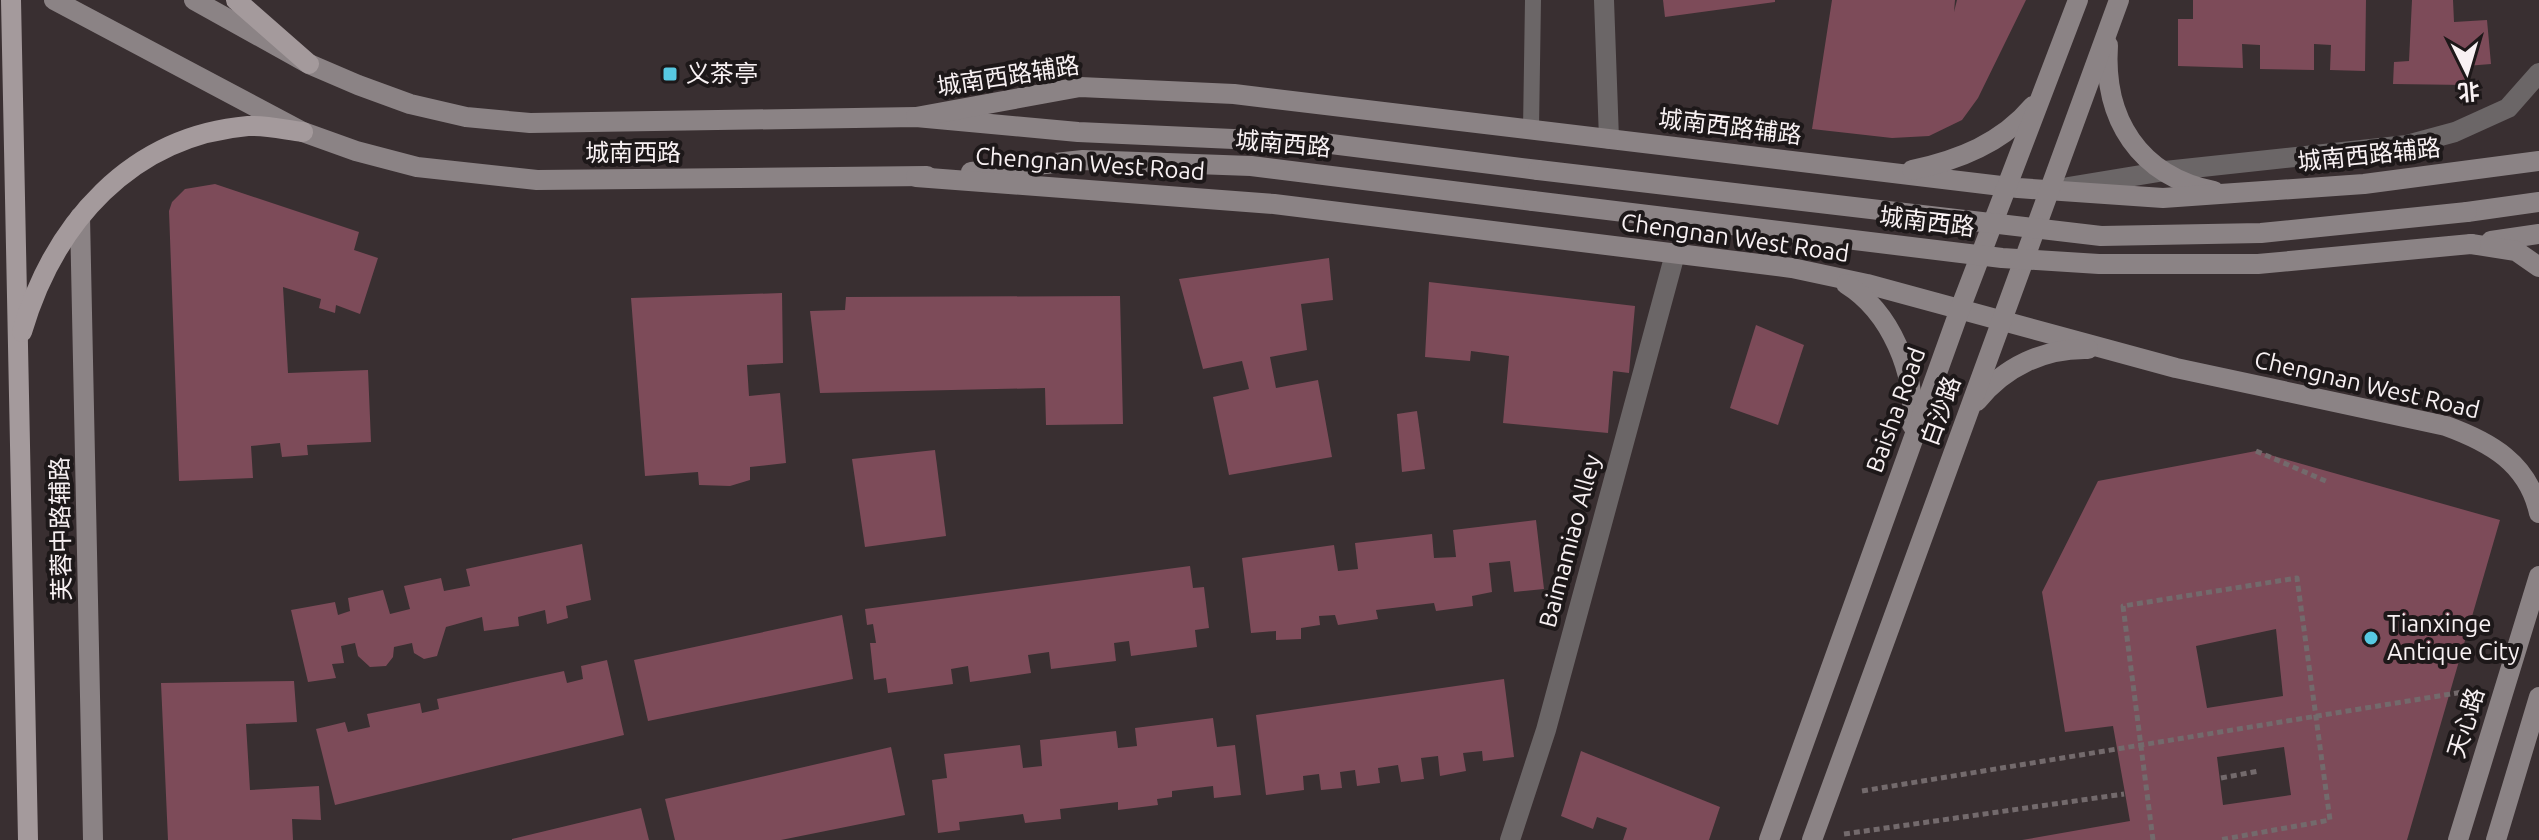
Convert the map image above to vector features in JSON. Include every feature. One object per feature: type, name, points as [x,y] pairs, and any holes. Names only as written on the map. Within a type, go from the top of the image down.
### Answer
[{"type":"main road","points":[[11,0],[28,840]]},
{"type":"main road","name":"城南西路","points":[[54,0],[303,132],[356,151],[417,167],[508,178],[916,177],[1083,160],[1169,162],[1362,178],[2002,258],[2099,264],[2258,264],[2471,244],[2539,234]]},
{"type":"main road","name":"城南西路","points":[[194,0],[309,64],[410,104],[466,117],[530,123],[916,117],[1078,132],[1323,143],[2101,236],[2261,233],[2539,202]]},
{"type":"main road","points":[[236,0],[309,64]]},
{"type":"main road","name":"Baisha Road","points":[[1769,840],[1960,309],[2078,0]]},
{"type":"main road","name":"白沙路","points":[[1812,839],[2119,0]]},
{"type":"main road","points":[[2110,26],[2109,87],[2118,119],[2129,141],[2165,171],[2209,190],[2238,194]]},
{"type":"main road","name":"城南西路辅路","points":[[916,117],[1080,87],[1247,95],[2048,191],[2163,198],[2364,184],[2539,161]]},
{"type":"main road","points":[[1896,173],[1957,159],[1981,148],[2008,130],[2041,96]]},
{"type":"main road","points":[[17,351],[30,304],[62,243],[80,217],[134,163],[172,142],[251,126],[303,132]]},
{"type":"main road","name":"Chengnan West Road","points":[[916,177],[1274,204],[1832,275],[2115,351],[2446,426],[2485,440],[2513,462],[2539,513]]},
{"type":"main road","name":"芙蓉中路辅路","points":[[80,217],[93,840]]},
{"type":"main road","points":[[2471,244],[2516,251],[2539,267]]},
{"type":"main road","points":[[1832,275],[1860,293],[1880,314],[1897,346],[1913,410],[1911,445]]},
{"type":"main road","points":[[1967,414],[1990,385],[2017,364],[2083,349],[2115,351]]},
{"type":"main road","name":"天心路","points":[[2458,840],[2539,576]]},
{"type":"main road","points":[[2496,840],[2539,697]]},
{"type":"street","points":[[1604,0],[1609,139]]},
{"type":"street","points":[[2048,191],[2165,171],[2407,145],[2455,132],[2508,108],[2539,73]]},
{"type":"street","name":"Baimamiao Alley","points":[[1510,840],[1546,730],[1675,254]]},
{"type":"lane","points":[[1531,129],[1533,0]]},
{"type":"path","points":[[2256,451],[2328,482]]},
{"type":"path","points":[[2153,840],[2123,606],[2297,578],[2330,820],[2219,840]]},
{"type":"path","points":[[1829,796],[2141,748],[2505,685]]},
{"type":"path","points":[[2221,778],[2259,771]]},
{"type":"path","points":[[1812,839],[2124,794]]},
{"type":"building","points":[[1663,0],[1775,0],[1775,2],[1665,17]]},
{"type":"building","points":[[1832,0],[1955,0],[1954,12],[1957,0],[2026,0],[1978,98],[1962,120],[1929,136],[1892,138],[1812,129]]},
{"type":"building","points":[[2193,0],[2366,0],[2365,71],[2330,70],[2331,45],[2314,44],[2314,70],[2260,69],[2260,45],[2242,44],[2243,68],[2178,66],[2178,19],[2193,19]]},
{"type":"building","points":[[2412,0],[2453,0],[2454,22],[2487,20],[2491,64],[2466,66],[2466,85],[2393,84],[2394,62],[2409,61]]},
{"type":"building","points":[[215,184],[359,232],[354,250],[378,258],[360,314],[336,305],[335,313],[319,308],[321,299],[283,287],[288,373],[368,370],[371,442],[307,445],[308,455],[282,457],[280,443],[251,446],[253,478],[179,481],[169,211],[172,202],[185,189]]},
{"type":"building","points":[[1329,258],[1333,300],[1301,304],[1307,350],[1270,357],[1276,388],[1318,380],[1332,457],[1229,475],[1213,397],[1249,389],[1242,361],[1203,369],[1179,279]]},
{"type":"building","points":[[1429,282],[1635,306],[1629,373],[1613,371],[1608,433],[1503,423],[1509,356],[1471,351],[1470,361],[1425,357]]},
{"type":"building","points":[[782,293],[783,363],[747,365],[749,396],[780,393],[786,463],[750,467],[750,480],[730,486],[699,485],[698,472],[645,476],[631,298]]},
{"type":"building","points":[[1120,296],[1123,424],[1046,425],[1045,388],[820,393],[810,311],[845,310],[846,297]]},
{"type":"building","points":[[1756,325],[1804,345],[1778,425],[1730,408]]},
{"type":"building","points":[[1417,411],[1425,469],[1402,472],[1397,414]]},
{"type":"building","points":[[935,450],[946,536],[865,547],[852,459]]},
{"type":"building","name":"Tianxinge Antique City","points":[[2256,451],[2500,520],[2407,840],[2022,840],[2130,821],[2113,726],[2065,732],[2042,592],[2098,481]],"holes":[[[2276,629],[2283,696],[2207,708],[2196,646]],[[2284,747],[2291,795],[2223,805],[2217,757]]]},
{"type":"building","points":[[1536,520],[1544,589],[1514,592],[1510,561],[1489,563],[1492,592],[1472,596],[1473,606],[1436,611],[1434,603],[1376,610],[1378,619],[1338,625],[1335,615],[1319,616],[1320,625],[1301,628],[1301,639],[1276,640],[1276,631],[1251,633],[1242,558],[1334,545],[1338,571],[1358,569],[1355,543],[1432,534],[1434,558],[1456,557],[1453,530]]},
{"type":"building","points":[[582,544],[591,600],[566,606],[568,618],[547,624],[545,610],[518,617],[519,626],[484,631],[482,617],[446,627],[437,656],[424,659],[414,653],[412,643],[394,647],[393,657],[386,666],[370,667],[358,656],[355,643],[341,646],[344,663],[332,664],[336,678],[308,682],[291,610],[335,602],[338,615],[350,611],[348,598],[383,590],[390,614],[410,609],[404,586],[441,578],[444,591],[470,586],[466,569]]},
{"type":"building","points":[[1190,566],[1193,588],[1204,587],[1209,628],[1195,630],[1197,647],[1131,656],[1129,641],[1114,643],[1116,661],[1051,669],[1049,652],[1028,655],[1031,673],[970,682],[968,666],[951,669],[953,684],[888,693],[886,678],[874,680],[870,643],[876,643],[873,624],[867,625],[865,609]]},
{"type":"building","points":[[842,615],[853,679],[648,721],[634,660]]},
{"type":"building","points":[[607,660],[624,735],[335,805],[316,729],[345,722],[348,732],[370,727],[367,714],[420,703],[422,713],[439,709],[437,699],[564,671],[567,683],[583,679],[581,666]]},
{"type":"building","points":[[1504,679],[1514,757],[1483,761],[1482,751],[1463,753],[1466,771],[1440,776],[1438,756],[1421,758],[1424,779],[1401,782],[1398,765],[1378,768],[1380,783],[1357,786],[1355,770],[1340,772],[1342,788],[1321,790],[1319,774],[1303,776],[1304,790],[1266,795],[1256,715]]},
{"type":"building","points":[[294,681],[297,722],[246,724],[250,790],[319,786],[321,820],[292,819],[293,840],[168,840],[161,683]]},
{"type":"building","points":[[1213,718],[1217,747],[1235,745],[1241,795],[1214,798],[1213,786],[1172,791],[1172,797],[1157,799],[1158,805],[1118,810],[1118,802],[1060,809],[1061,819],[1025,823],[1023,814],[959,822],[960,830],[938,833],[932,780],[947,778],[944,754],[1020,745],[1023,768],[1042,766],[1040,740],[1116,731],[1118,748],[1137,746],[1135,728]]},
{"type":"building","points":[[891,747],[905,815],[781,840],[675,840],[665,799]]},
{"type":"building","points":[[1581,751],[1720,807],[1709,840],[1623,840],[1627,828],[1597,817],[1593,829],[1561,816]]},
{"type":"building","points":[[641,808],[649,840],[512,840],[512,839]]},
{"type":"place","name":"义茶亭","points":[[670,74]]},
{"type":"place","name":"Tianxinge Antique City","points":[[2371,638]]}]
